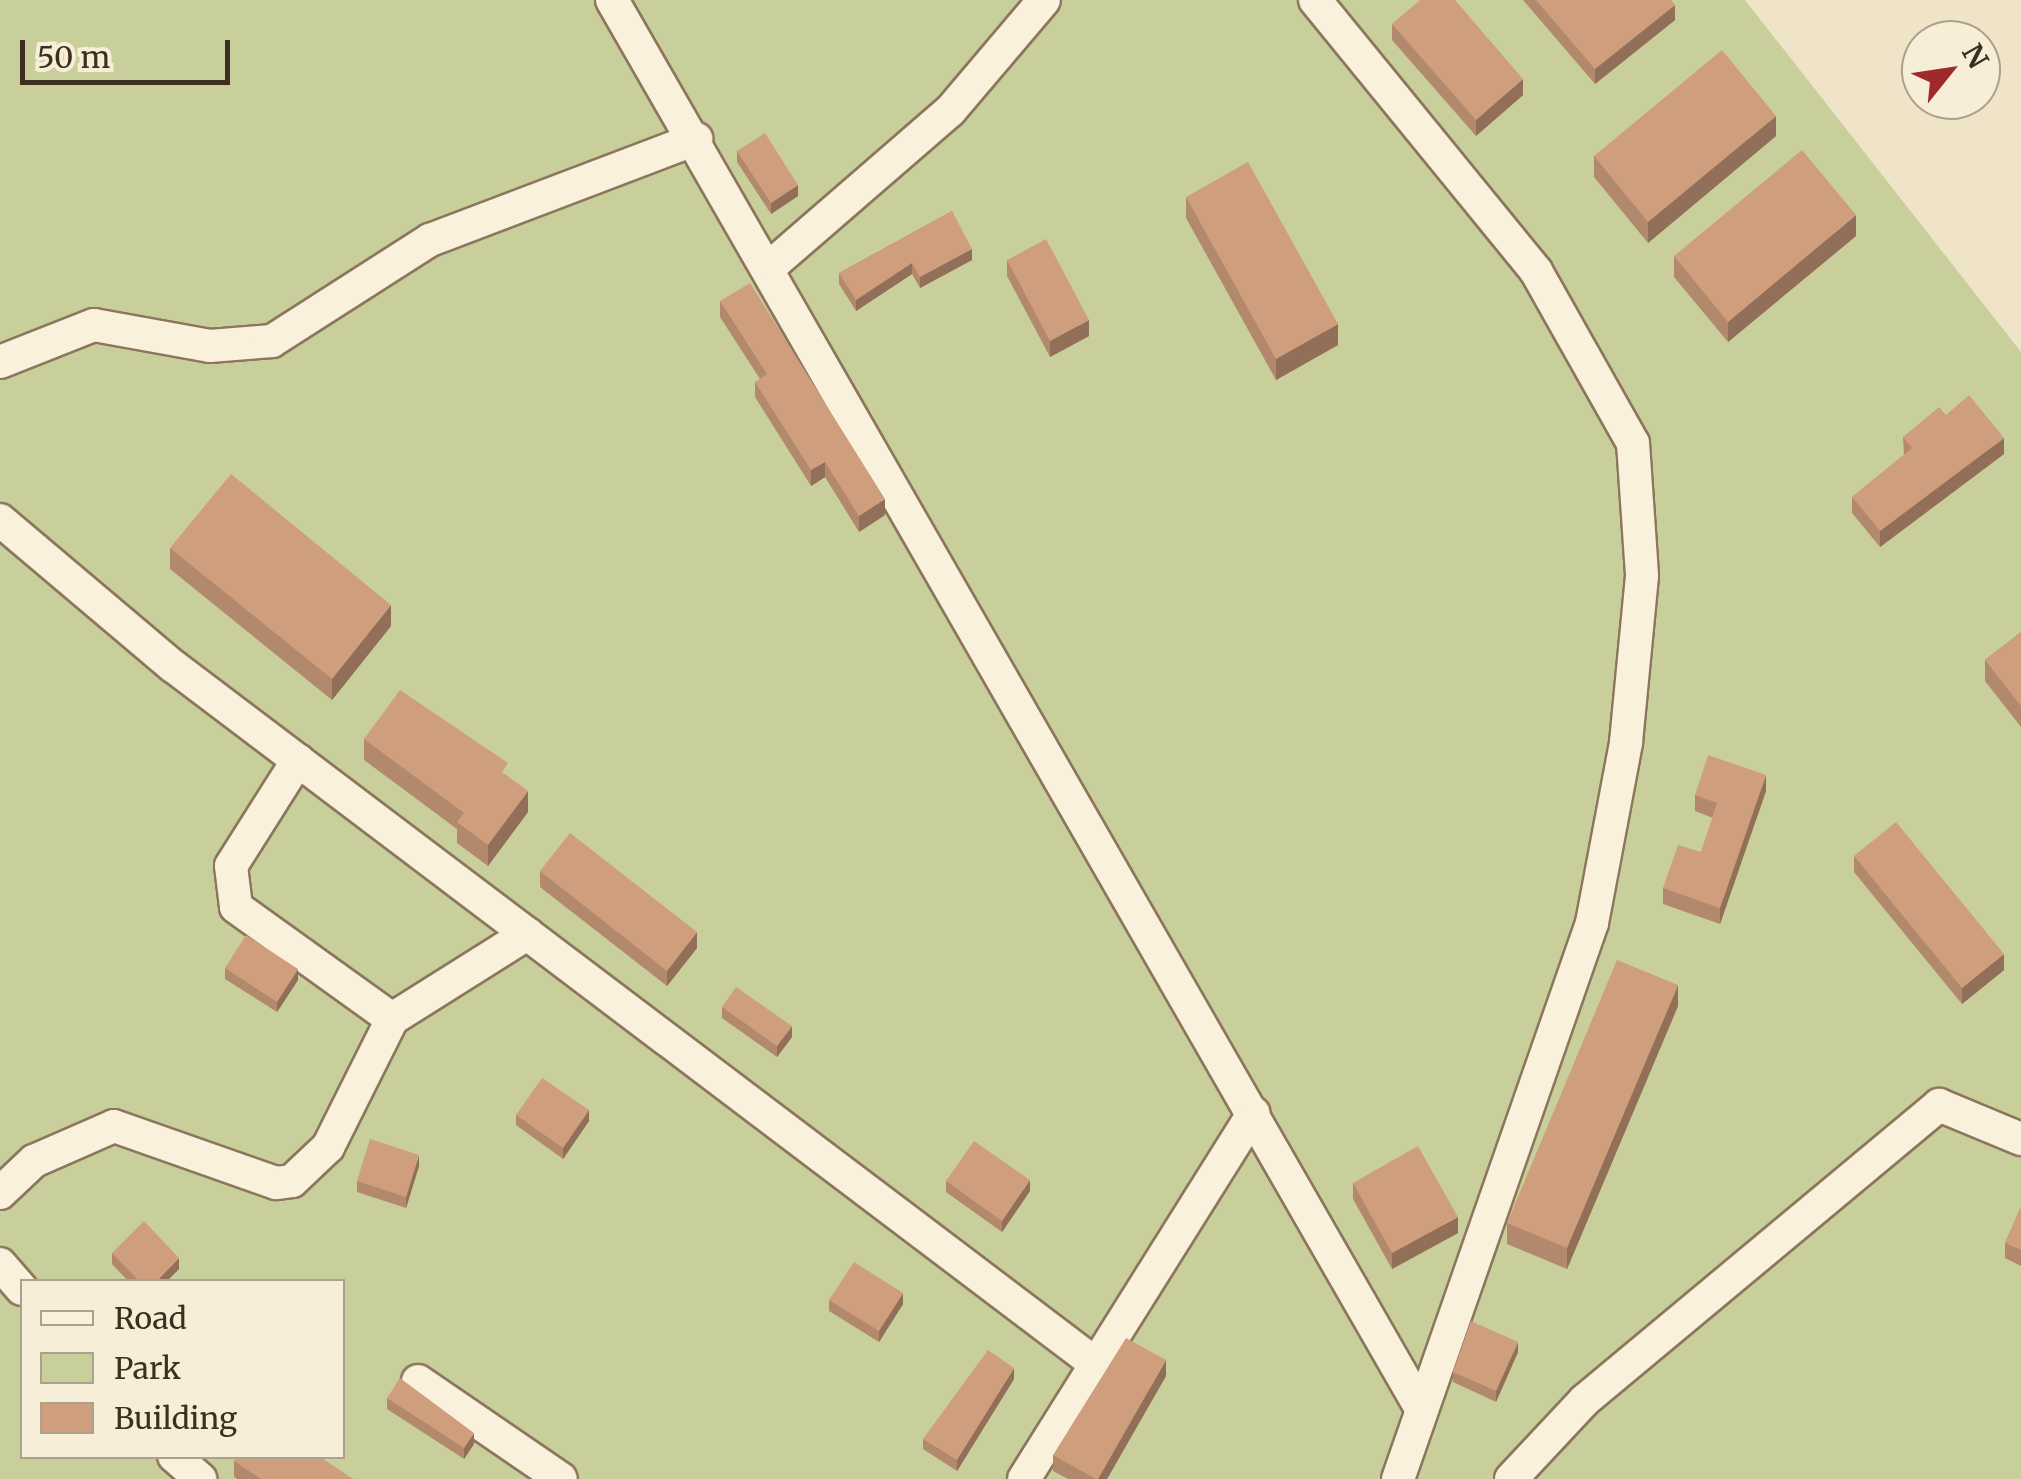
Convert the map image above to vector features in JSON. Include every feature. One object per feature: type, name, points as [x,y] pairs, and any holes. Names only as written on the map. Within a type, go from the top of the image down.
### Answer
[{"type":"lane","points":[[612,0],[772,265],[1420,1408]]},
{"type":"lane","points":[[772,265],[950,111],[1044,0]]},
{"type":"lane","points":[[1316,0],[1536,271],[1633,444],[1642,576],[1626,743],[1592,922],[1398,1479]]},
{"type":"lane","points":[[0,362],[94,325],[210,346],[272,342],[430,240],[696,139]]},
{"type":"lane","points":[[0,520],[298,760],[1096,1364]]},
{"type":"lane","points":[[298,760],[230,866],[236,907],[392,1019]]},
{"type":"lane","points":[[0,1193],[34,1161],[114,1126],[276,1184],[292,1181],[328,1146],[392,1019],[527,934]]},
{"type":"lane","points":[[1511,1479],[1585,1400],[1939,1105],[2021,1139]]},
{"type":"lane","points":[[1024,1479],[1254,1113]]},
{"type":"lane","points":[[0,1264],[20,1288]]},
{"type":"lane","points":[[418,1381],[561,1479]]},
{"type":"lane","points":[[177,1459],[200,1479]]},
{"type":"green space","points":[[0,0],[1745,0],[2021,352],[2021,1479],[346,1479],[314,1459],[345,1459],[345,1279],[20,1279],[20,1459],[247,1459],[235,1479],[0,1479]]},
{"type":"building","points":[[1420,0],[1455,0],[1523,79],[1476,120],[1392,24]]},
{"type":"building","points":[[1536,0],[1671,0],[1675,5],[1595,69]]},
{"type":"building","points":[[1722,50],[1776,116],[1648,222],[1594,156]]},
{"type":"building","points":[[765,133],[798,185],[771,203],[737,151]]},
{"type":"building","points":[[1802,150],[1856,215],[1728,322],[1674,256]]},
{"type":"building","points":[[1248,162],[1338,324],[1276,359],[1186,197]]},
{"type":"building","points":[[952,211],[972,249],[920,277],[912,263],[856,300],[839,273]]},
{"type":"building","points":[[1046,239],[1089,320],[1050,341],[1007,260]]},
{"type":"building","points":[[750,283],[885,499],[859,516],[825,462],[811,470],[755,382],[767,374],[720,301]]},
{"type":"building","points":[[1969,395],[2004,438],[1880,531],[1852,497],[1912,448],[1903,437],[1939,407],[1946,415]]},
{"type":"building","points":[[231,474],[391,605],[332,679],[170,548]]},
{"type":"building","points":[[2021,632],[2021,706],[1985,660]]},
{"type":"building","points":[[400,690],[508,763],[502,772],[528,791],[488,845],[457,822],[464,813],[364,739]]},
{"type":"building","points":[[1708,755],[1766,775],[1720,908],[1663,888],[1678,845],[1701,852],[1717,803],[1695,795]]},
{"type":"building","points":[[1896,822],[2004,954],[1962,988],[1854,856]]},
{"type":"building","points":[[570,833],[697,932],[667,971],[540,871]]},
{"type":"building","points":[[246,935],[298,969],[277,1002],[225,968]]},
{"type":"building","points":[[1617,960],[1678,985],[1567,1248],[1507,1223]]},
{"type":"building","points":[[736,987],[792,1026],[777,1046],[722,1007]]},
{"type":"building","points":[[542,1078],[589,1110],[563,1148],[516,1115]]},
{"type":"building","points":[[370,1139],[419,1155],[406,1197],[357,1181]]},
{"type":"building","points":[[974,1141],[1030,1180],[1002,1221],[946,1181]]},
{"type":"building","points":[[1418,1146],[1458,1217],[1392,1253],[1353,1183]]},
{"type":"building","points":[[2021,1207],[2021,1250],[2005,1243]]},
{"type":"building","points":[[144,1221],[179,1258],[159,1279],[137,1279],[112,1253]]},
{"type":"building","points":[[854,1262],[903,1293],[879,1331],[829,1300]]},
{"type":"building","points":[[1471,1321],[1518,1342],[1496,1391],[1453,1372]]},
{"type":"building","points":[[1126,1338],[1166,1360],[1096,1479],[1053,1455]]},
{"type":"building","points":[[988,1350],[1014,1368],[957,1460],[923,1439]]},
{"type":"building","points":[[400,1378],[474,1433],[464,1448],[387,1398]]},
{"type":"building","points":[[323,1459],[353,1479],[261,1479],[234,1461]]}]
